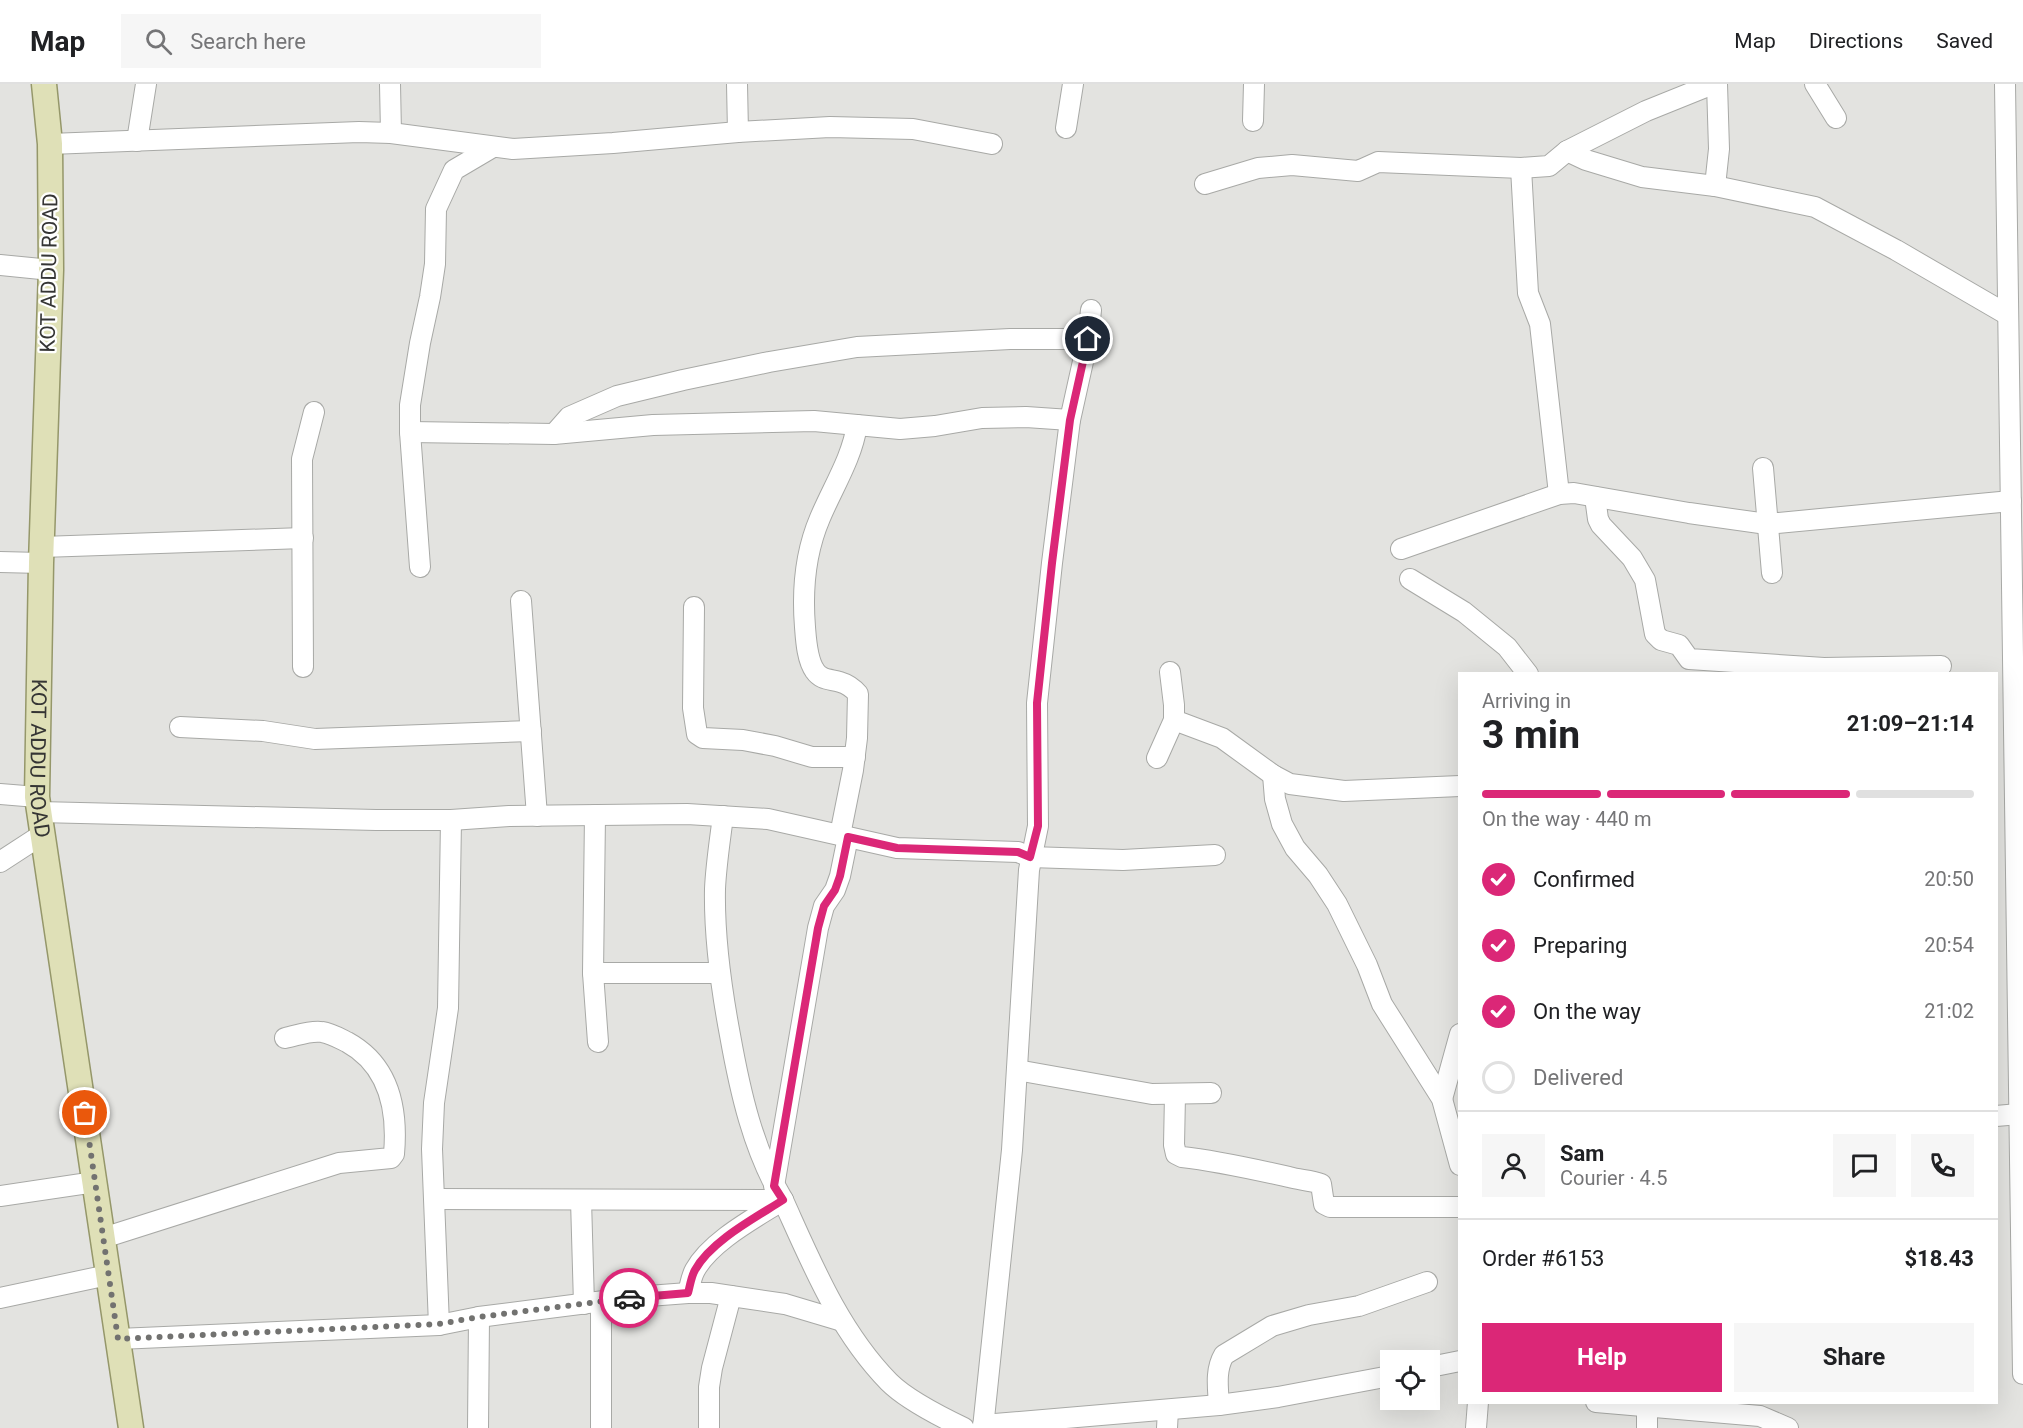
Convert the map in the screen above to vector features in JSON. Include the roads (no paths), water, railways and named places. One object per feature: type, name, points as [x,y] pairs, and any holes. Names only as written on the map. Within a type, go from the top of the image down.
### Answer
[{"type":"main road","name":"KOT ADDU ROAD","points":[[44,84],[50,144],[51,270],[41,555],[40,814],[131,1428]]},
{"type":"street","points":[[137,141],[146,84]]},
{"type":"street","points":[[390,84],[391,133]]},
{"type":"street","points":[[737,84],[738,132]]},
{"type":"street","points":[[1066,128],[1073,84]]},
{"type":"street","points":[[1253,121],[1254,84]]},
{"type":"street","points":[[1205,184],[1258,168],[1292,165],[1358,171],[1378,162],[1521,168],[1549,166],[1567,151],[1646,111],[1713,84]]},
{"type":"street","points":[[1715,186],[1719,149],[1718,84]]},
{"type":"street","points":[[1815,84],[1836,118]]},
{"type":"street","points":[[2005,84],[2011,501],[2005,765],[2019,1114],[2023,1374]]},
{"type":"street","points":[[50,144],[359,132],[391,133],[524,149],[830,127],[913,129],[992,144]]},
{"type":"street","points":[[420,567],[410,405],[435,264],[436,209],[454,170],[494,147]]},
{"type":"street","points":[[1567,151],[1586,160],[1641,177],[1715,186],[1815,207],[1896,250],[2008,315]]},
{"type":"street","points":[[1521,168],[1528,293],[1540,324],[1558,494]]},
{"type":"street","points":[[0,265],[51,270]]},
{"type":"street","points":[[976,1427],[1012,1150],[1030,857],[1038,826],[1037,703],[1070,420],[1088,339],[1091,310]]},
{"type":"street","points":[[554,434],[569,417],[617,396],[769,362],[857,347],[1010,339],[1088,339]]},
{"type":"street","points":[[303,667],[302,459],[314,412]]},
{"type":"street","points":[[410,432],[554,434],[653,425],[814,421],[900,429],[982,418],[1026,417],[1070,420]]},
{"type":"street","points":[[688,1293],[694,1271],[706,1255],[778,1193],[818,928],[824,906],[835,890],[840,876],[855,757],[858,694],[851,686],[839,681],[826,680],[811,666],[803,598],[811,540],[855,442],[857,425]]},
{"type":"street","points":[[1763,468],[1772,573]]},
{"type":"street","points":[[1401,549],[1558,494],[1574,493],[1767,524],[2011,501]]},
{"type":"street","points":[[1595,497],[1601,525],[1632,558],[1645,580],[1655,634],[1661,640],[1679,645],[1689,659],[1824,668],[1941,666]]},
{"type":"street","points":[[0,562],[41,555],[303,538]]},
{"type":"street","points":[[1410,579],[1464,612],[1507,647],[1526,672]]},
{"type":"street","points":[[521,601],[537,816]]},
{"type":"street","points":[[694,607],[693,708],[697,734],[703,738],[743,740],[775,746],[812,757],[855,757]]},
{"type":"street","points":[[1157,758],[1174,720],[1170,672]]},
{"type":"street","points":[[1174,720],[1221,738],[1273,775],[1290,784],[1344,791],[1458,786]]},
{"type":"street","points":[[180,727],[263,731],[315,739],[531,731]]},
{"type":"street","points":[[1273,775],[1275,799],[1282,824],[1295,848],[1318,875],[1337,904],[1367,965],[1382,1004],[1442,1099],[1458,1158]]},
{"type":"street","points":[[0,794],[40,814],[451,820],[537,816],[687,814],[768,819],[897,848],[1018,852],[1030,857],[1123,860],[1215,855]]},
{"type":"street","points":[[0,862],[40,814]]},
{"type":"street","points":[[595,815],[592,973],[598,1042]]},
{"type":"street","points":[[723,816],[715,888],[717,949],[726,1017],[742,1096],[752,1130],[778,1193],[824,1290],[853,1338],[891,1383],[935,1414],[976,1427],[1167,1419],[1219,1405],[1380,1378]]},
{"type":"street","points":[[439,1324],[433,1137],[434,1103],[448,1008],[451,820]]},
{"type":"street","points":[[592,973],[720,973]]},
{"type":"street","points":[[103,1238],[339,1164],[392,1158],[396,1136],[395,1117],[383,1077],[374,1062],[358,1048],[321,1031],[285,1038]]},
{"type":"street","points":[[1442,1099],[1458,1041]]},
{"type":"street","points":[[1017,1070],[1152,1094],[1211,1093]]},
{"type":"street","points":[[1175,1095],[1174,1145],[1176,1154],[1182,1157],[1225,1162],[1315,1181],[1321,1184],[1324,1204],[1330,1208],[1458,1207]]},
{"type":"street","points":[[1998,1116],[2019,1114]]},
{"type":"street","points":[[0,1196],[95,1182]]},
{"type":"street","points":[[436,1199],[581,1200],[778,1193]]},
{"type":"street","points":[[581,1200],[593,1303],[601,1428]]},
{"type":"street","points":[[0,1298],[108,1275]]},
{"type":"street","points":[[1219,1405],[1218,1374],[1220,1361],[1224,1355],[1272,1326],[1309,1315],[1359,1306],[1427,1282]]},
{"type":"street","points":[[118,1339],[439,1324],[635,1297],[688,1293],[731,1296],[785,1304],[842,1321]]},
{"type":"street","points":[[710,1428],[709,1387],[712,1368],[731,1296]]},
{"type":"street","points":[[478,1428],[479,1317]]},
{"type":"street","points":[[1440,1365],[1458,1361]]},
{"type":"street","points":[[1476,1428],[1478,1404]]},
{"type":"street","points":[[1616,1404],[1647,1407],[1760,1409],[1788,1428]]},
{"type":"street","points":[[1647,1407],[1647,1428]]}]
